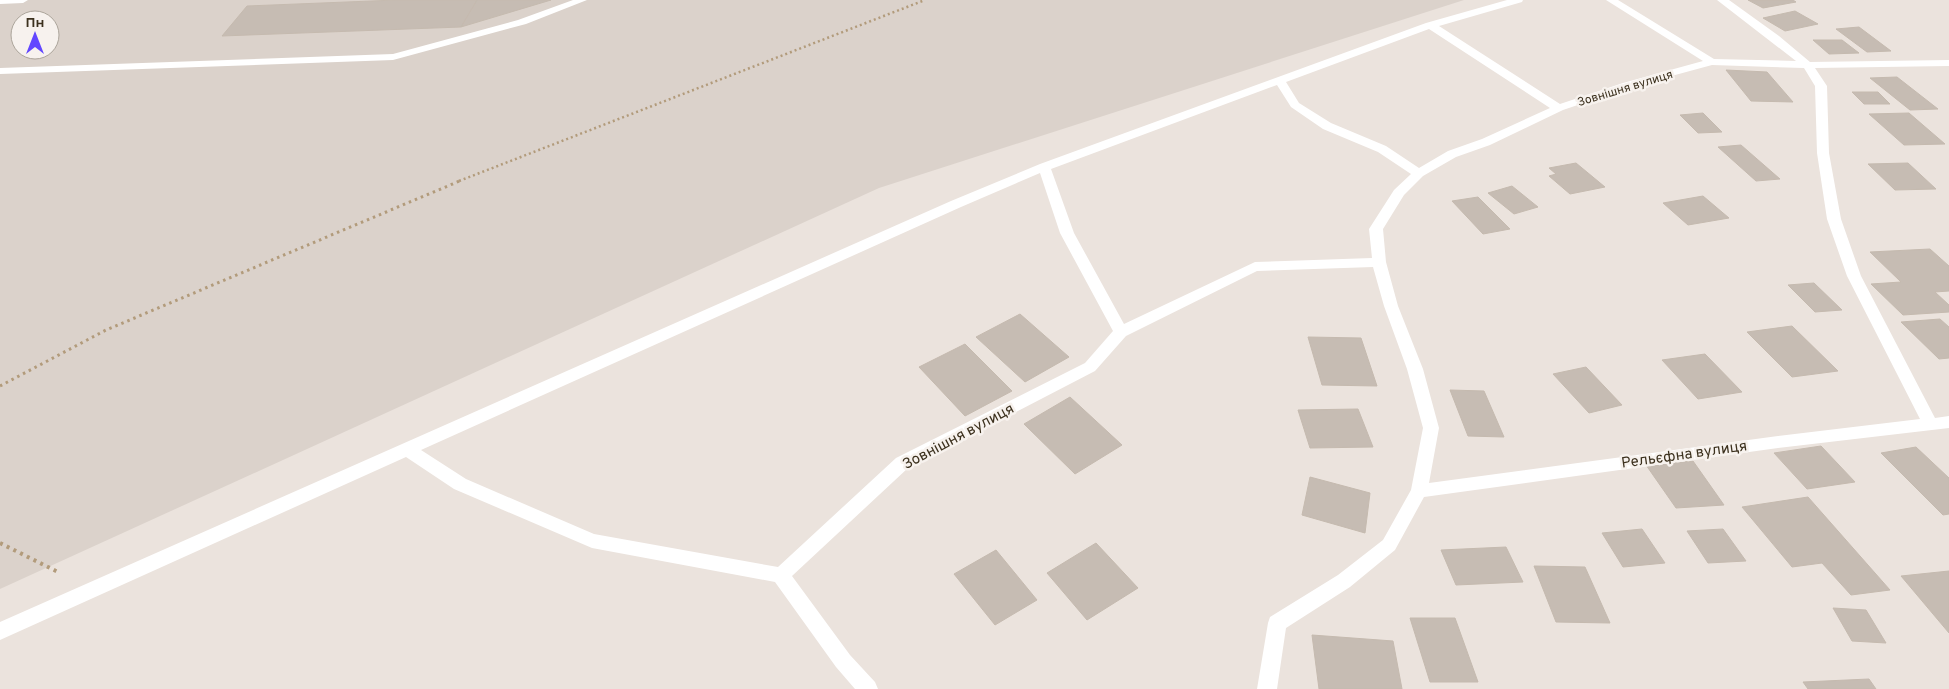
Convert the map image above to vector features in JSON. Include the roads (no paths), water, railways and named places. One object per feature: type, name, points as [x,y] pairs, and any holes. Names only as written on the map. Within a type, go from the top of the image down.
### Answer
[{"type":"street","points":[[0,1],[23,0]]},
{"type":"street","points":[[0,71],[393,57],[522,22],[582,0]]},
{"type":"street","points":[[0,631],[956,204],[1044,167],[1280,82],[1430,25],[1518,0]]},
{"type":"street","points":[[1611,0],[1712,62]]},
{"type":"street","points":[[1722,0],[1776,38],[1807,65],[1821,86],[1823,153],[1834,219],[1854,276],[1930,424]]},
{"type":"street","points":[[1430,25],[1558,108]]},
{"type":"street","name":"Зовнішня вулиця","points":[[1267,689],[1277,622],[1344,581],[1389,545],[1419,491],[1431,428],[1415,369],[1391,306],[1379,262],[1376,229],[1399,193],[1419,173],[1452,154],[1486,142],[1558,108],[1627,85],[1712,62],[1807,65],[1949,63]]},
{"type":"street","points":[[1280,82],[1295,105],[1327,126],[1382,149],[1419,173]]},
{"type":"street","points":[[1044,167],[1067,233],[1121,332]]},
{"type":"street","name":"Зовнішня вулиця","points":[[781,575],[902,463],[1090,367],[1121,332],[1255,267],[1379,262]]},
{"type":"street","name":"Рельєфна вулиця","points":[[1419,491],[1778,442],[1949,422]]},
{"type":"street","points":[[407,449],[460,484],[592,541],[781,575],[843,661],[868,689]]}]
